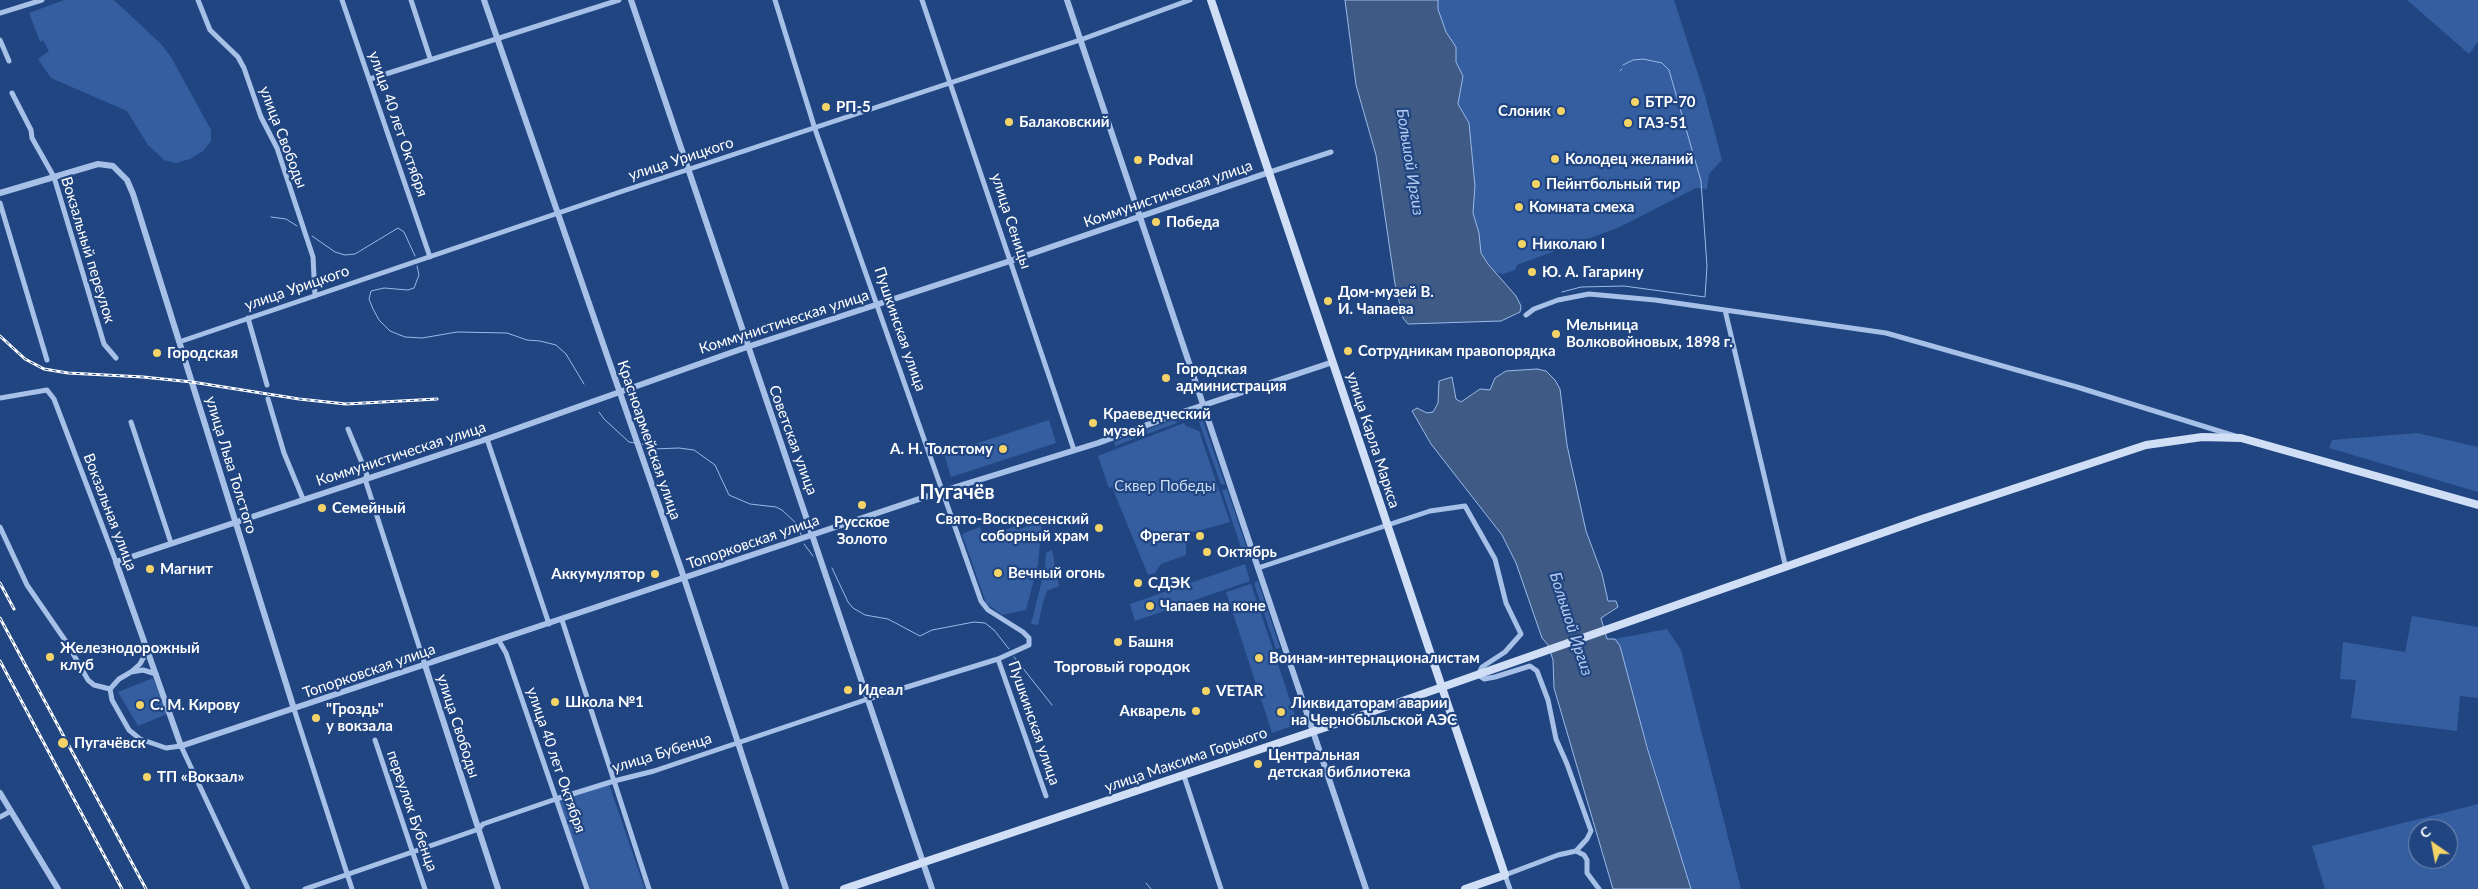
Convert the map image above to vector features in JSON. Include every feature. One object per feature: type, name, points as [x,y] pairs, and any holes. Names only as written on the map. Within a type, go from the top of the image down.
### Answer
[{"type":"main road","name":"улица Карла Маркса","points":[[1211,0],[1505,875]]},
{"type":"main road","name":"улица Максима Горького","points":[[844,889],[1442,688],[1922,519],[2146,444],[2202,437],[2241,438],[2478,504]]},
{"type":"main road","points":[[1464,889],[1505,875]]},
{"type":"street","points":[[0,13],[42,0]]},
{"type":"street","name":"улица Свободы","points":[[198,0],[210,30],[238,57],[244,68],[261,118],[277,148],[313,257],[315,296]]},
{"type":"street","name":"улица 40 лет Октября","points":[[342,0],[430,257]]},
{"type":"street","points":[[411,0],[430,58]]},
{"type":"street","name":"Красноармейская улица","points":[[484,0],[684,579],[786,889]]},
{"type":"street","points":[[370,79],[430,58],[456,53],[497,38],[619,0]]},
{"type":"street","name":"Советская улица","points":[[630,0],[747,347],[813,534],[932,889]]},
{"type":"street","name":"Пушкинская улица","points":[[775,0],[815,129],[981,601],[988,610],[1023,632],[1029,638],[1029,645]]},
{"type":"street","name":"улица Сеницы","points":[[922,0],[1074,450]]},
{"type":"street","points":[[1067,0],[1366,889]]},
{"type":"street","name":"улица Урицкого","points":[[179,342],[1080,40],[1190,0]]},
{"type":"street","points":[[0,40],[9,62]]},
{"type":"street","name":"Вокзальный переулок","points":[[12,93],[31,130],[32,138],[54,177],[104,344],[116,358]]},
{"type":"street","name":"Коммунистическая улица","points":[[171,543],[487,438],[618,390],[1010,261],[1331,152]]},
{"type":"street","name":"улица Льва Толстого","points":[[0,193],[98,164],[113,166],[120,170],[133,194],[352,889]]},
{"type":"street","points":[[0,203],[47,360]]},
{"type":"street","points":[[1526,315],[1534,309],[1558,300],[1589,294],[1655,300],[1886,333],[2077,387],[2241,438]]},
{"type":"street","points":[[1725,310],[1784,551],[1786,568]]},
{"type":"street","points":[[248,318],[267,385]]},
{"type":"street","name":"Топорковская улица","points":[[181,746],[562,620],[813,534],[1074,450],[1333,362]]},
{"type":"street","name":"Вокзальная улица","points":[[0,398],[47,390],[54,399],[116,562],[181,746],[248,889]]},
{"type":"street","points":[[268,399],[284,453],[302,499]]},
{"type":"street","points":[[116,562],[171,543],[131,422]]},
{"type":"street","name":"улица Свободы","points":[[348,429],[367,475],[365,479],[498,889]]},
{"type":"street","points":[[487,438],[549,624]]},
{"type":"street","points":[[1258,568],[1430,511],[1465,506],[1495,559],[1506,604],[1521,634],[1518,640],[1505,652],[1482,667],[1478,675],[1484,679],[1530,666],[1537,671],[1548,700],[1556,739],[1568,764],[1591,831],[1587,839],[1576,851]]},
{"type":"street","points":[[0,527],[27,585],[67,643],[88,680],[94,685],[110,689]]},
{"type":"street","points":[[562,620],[649,889]]},
{"type":"street","name":"улица 40 лет Октября","points":[[499,641],[506,653],[588,889]]},
{"type":"street","name":"улица Бубенца","points":[[305,889],[478,829],[482,824],[556,799],[654,771],[868,699],[998,658],[1029,645]]},
{"type":"street","points":[[110,689],[119,679],[140,664],[146,648]]},
{"type":"street","name":"Пушкинская улица","points":[[998,658],[1046,796]]},
{"type":"street","points":[[131,672],[143,670],[156,674]]},
{"type":"street","points":[[110,689],[116,708],[129,730],[140,739],[166,748],[181,746]]},
{"type":"street","name":"переулок Бубенца","points":[[375,740],[425,889]]},
{"type":"street","points":[[1184,776],[1221,889]]},
{"type":"street","points":[[0,793],[58,889]]},
{"type":"street","points":[[0,817],[11,811]]},
{"type":"street","points":[[1505,875],[1558,855],[1576,851],[1584,854],[1587,860],[1587,873],[1599,889]]},
{"type":"street","name":"улица Карла Маркса","points":[[1505,875],[1510,889]]},
{"type":"green space","points":[[64,0],[114,0],[161,44],[171,57],[211,130],[211,141],[203,151],[190,159],[176,163],[164,160],[148,145],[127,111],[51,78],[38,59],[49,51],[43,40],[40,42],[29,13]]},
{"type":"green space","points":[[1438,0],[1674,0],[1705,96],[1722,160],[1709,174],[1707,189],[1696,188],[1620,227],[1517,265],[1515,270],[1503,274],[1495,272],[1481,253],[1479,233],[1473,213],[1475,186],[1469,123],[1458,104],[1463,76],[1456,62],[1456,47],[1446,32],[1438,9]]},
{"type":"green space","points":[[2407,0],[2478,0],[2478,42],[2469,54]]},
{"type":"green space","points":[[1202,418],[1225,484],[1221,485],[1198,419]]},
{"type":"green space","points":[[1175,419],[1177,423],[1115,446],[1114,442]]},
{"type":"green space","points":[[1049,420],[1056,443],[951,477],[944,454]]},
{"type":"green space","name":"Сквер Победы","points":[[1184,423],[1186,426],[1199,431],[1230,522],[1190,533],[1186,541],[1186,555],[1161,564],[1155,573],[1148,575],[1112,487],[1109,488],[1098,456]]},
{"type":"green space","points":[[2417,433],[2478,447],[2478,492],[2329,448],[2332,440]]},
{"type":"green space","points":[[1227,489],[1250,558],[1245,560],[1222,490]]},
{"type":"green space","points":[[1042,521],[1038,564],[1026,610],[1002,615],[986,603],[962,534],[980,527],[985,542],[1006,534],[1005,530],[1015,526],[1017,530]]},
{"type":"green space","points":[[1052,550],[1059,586],[1047,591],[1038,625],[1031,624],[1045,568],[1046,553]]},
{"type":"green space","points":[[1245,564],[1250,581],[1135,621],[1130,604]]},
{"type":"green space","points":[[1258,581],[1280,648],[1276,649],[1254,583]]},
{"type":"green space","points":[[1251,584],[1298,724],[1272,733],[1226,592]]},
{"type":"green space","points":[[2412,616],[2478,627],[2478,698],[2460,696],[2457,731],[2351,718],[2356,680],[2340,679],[2343,642],[2405,652]]},
{"type":"green space","points":[[1667,629],[1681,650],[1741,889],[1691,889],[1615,639]]},
{"type":"green space","points":[[153,678],[167,714],[138,726],[118,692]]},
{"type":"green space","points":[[609,784],[645,889],[590,889],[557,800]]},
{"type":"green space","points":[[2478,804],[2478,889],[2325,889],[2312,846],[2408,822],[2408,869],[2458,869],[2458,819],[2419,819]]},
{"type":"water","name":"Большой Иргиз","points":[[1345,0],[1438,0],[1438,9],[1446,32],[1456,47],[1456,62],[1463,76],[1458,104],[1469,123],[1475,186],[1473,213],[1479,233],[1481,253],[1488,264],[1516,296],[1521,306],[1520,312],[1501,321],[1408,324],[1403,318],[1395,284],[1376,155],[1356,85]]},
{"type":"water","name":"Большой Иргиз","points":[[1537,369],[1546,371],[1555,380],[1560,389],[1567,445],[1586,531],[1602,574],[1608,601],[1616,601],[1618,607],[1601,618],[1607,639],[1615,639],[1620,646],[1647,747],[1691,889],[1613,889],[1554,688],[1553,660],[1548,645],[1542,638],[1516,563],[1502,535],[1431,444],[1412,411],[1417,408],[1427,413],[1433,412],[1438,403],[1439,381],[1452,377],[1456,399],[1461,402],[1480,389],[1490,390],[1495,378],[1506,371]]},
{"type":"waterway","points":[[1562,292],[1581,287],[1624,286],[1705,297],[1707,266],[1701,181],[1669,70],[1662,63],[1643,59],[1633,60],[1623,65]]},
{"type":"waterway","points":[[271,217],[286,219],[297,226]]},
{"type":"waterway","points":[[312,236],[335,252],[345,255],[355,254],[398,228],[404,232],[415,256]]},
{"type":"waterway","points":[[417,266],[419,275],[414,288],[408,290],[384,288],[371,291],[369,299],[373,309],[379,320],[390,331],[405,337],[422,338],[457,332],[507,333],[527,340],[556,345],[566,354],[584,384]]},
{"type":"waterway","points":[[599,412],[629,442],[635,443]]},
{"type":"waterway","points":[[642,444],[653,449],[679,448],[694,450],[715,465],[729,495],[750,504],[776,507],[782,510],[798,525],[801,535]]},
{"type":"waterway","points":[[804,544],[813,556]]},
{"type":"waterway","points":[[832,568],[848,602],[853,608],[865,615],[888,619],[920,636],[932,630],[974,622],[985,623],[994,630],[1009,649]]},
{"type":"waterway","points":[[1014,657],[1052,705]]},
{"type":"waterway","points":[[1146,883],[1151,889]]},
{"type":"railway","points":[[0,336],[25,359],[44,369],[68,373],[192,382],[299,399],[346,404],[437,399]]},
{"type":"railway","points":[[0,583],[14,609]]},
{"type":"railway","points":[[0,618],[146,889]]},
{"type":"railway","points":[[0,661],[122,889]]},
{"type":"place","name":"БТР-70","points":[[1635,102]]},
{"type":"place","name":"РП-5","points":[[826,107]]},
{"type":"place","name":"Слоник","points":[[1561,111]]},
{"type":"place","name":"Балаковский","points":[[1009,122]]},
{"type":"place","name":"ГАЗ-51","points":[[1628,123]]},
{"type":"place","name":"Колодец желаний","points":[[1555,159]]},
{"type":"place","name":"Podval","points":[[1138,160]]},
{"type":"place","name":"Пейнтбольный тир","points":[[1536,184]]},
{"type":"place","name":"Комната смеха","points":[[1519,207]]},
{"type":"place","name":"Победа","points":[[1156,222]]},
{"type":"place","name":"Николаю I","points":[[1522,244]]},
{"type":"place","name":"Ю. А. Гагарину","points":[[1532,272]]},
{"type":"place","name":"Дом-музей В. И. Чапаева","points":[[1328,301]]},
{"type":"place","name":"Мельница Волковойновых, 1898 г.","points":[[1556,334]]},
{"type":"place","name":"Сотрудникам правопорядка","points":[[1348,351]]},
{"type":"place","name":"Городская","points":[[157,353]]},
{"type":"place","name":"Городская администрация","points":[[1166,378]]},
{"type":"place","name":"Краеведческий музей","points":[[1093,423]]},
{"type":"place","name":"А. Н. Толстому","points":[[1003,449]]},
{"type":"place","name":"Русское Золото","points":[[862,505]]},
{"type":"place","name":"Семейный","points":[[322,508]]},
{"type":"place","name":"Свято-Воскресенский соборный храм","points":[[1099,528]]},
{"type":"place","name":"Фрегат","points":[[1200,536]]},
{"type":"place","name":"Октябрь","points":[[1207,552]]},
{"type":"place","name":"Магнит","points":[[150,569]]},
{"type":"place","name":"Вечный огонь","points":[[998,573]]},
{"type":"place","name":"Аккумулятор","points":[[655,574]]},
{"type":"place","name":"СДЭК","points":[[1138,583]]},
{"type":"place","name":"Чапаев на коне","points":[[1150,606]]},
{"type":"place","name":"Башня","points":[[1118,642]]},
{"type":"place","name":"Железнодорожный клуб","points":[[50,657]]},
{"type":"place","name":"Воинам-интернационалистам","points":[[1259,658]]},
{"type":"place","name":"Идеал","points":[[848,690]]},
{"type":"place","name":"VETAR","points":[[1206,691]]},
{"type":"place","name":"Школа №1","points":[[555,702]]},
{"type":"place","name":"С. М. Кирову","points":[[140,705]]},
{"type":"place","name":"Акварель","points":[[1196,711]]},
{"type":"place","name":"Ликвидаторам аварии на Чернобыльской АЭС","points":[[1281,712]]},
{"type":"place","name":"\"Гроздь\" у вокзала","points":[[316,718]]},
{"type":"place","name":"Пугачёвск","points":[[63,743]]},
{"type":"place","name":"Центральная детская библиотека","points":[[1258,764]]},
{"type":"place","name":"ТП «Вокзал»","points":[[147,777]]},
{"type":"district","name":"Пугачёв","points":[[957,493]]},
{"type":"district","name":"Торговый городок","points":[[1122,667]]}]
